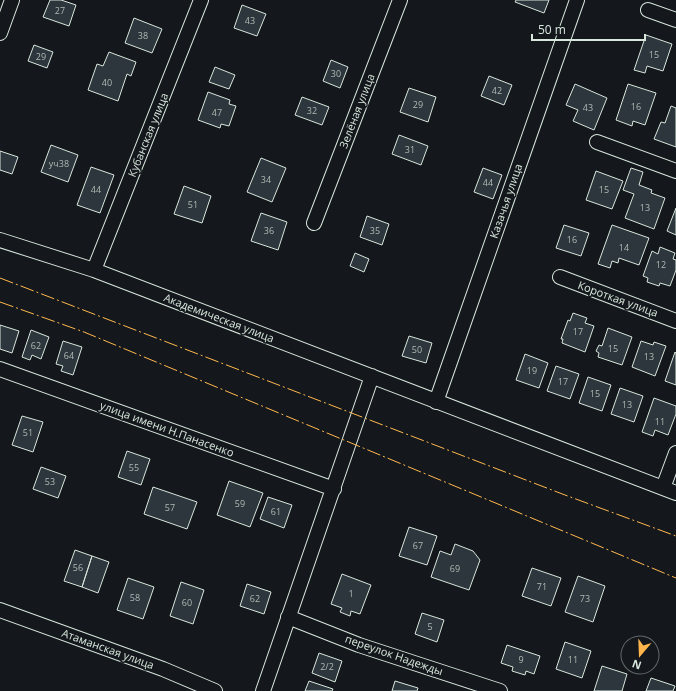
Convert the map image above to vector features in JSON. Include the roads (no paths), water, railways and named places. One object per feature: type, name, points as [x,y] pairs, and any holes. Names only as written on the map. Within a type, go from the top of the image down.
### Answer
[{"type":"street","points":[[0,32],[12,0]]},
{"type":"street","name":"Кубанская улица","points":[[94,270],[201,0]]},
{"type":"street","name":"Зелёная улица","points":[[314,223],[400,0]]},
{"type":"street","name":"Казачья улица","points":[[436,402],[577,0]]},
{"type":"street","points":[[648,10],[676,20]]},
{"type":"street","points":[[596,142],[676,171]]},
{"type":"street","name":"Академическая улица","points":[[0,240],[94,270],[372,376],[436,402],[670,490]]},
{"type":"street","name":"Короткая улица","points":[[560,277],[676,321]]},
{"type":"street","name":"улица имени Н.Панасенко","points":[[0,369],[334,489]]},
{"type":"street","points":[[263,691],[372,376]]},
{"type":"street","points":[[670,490],[676,453]]},
{"type":"street","name":"Атаманская улица","points":[[0,610],[163,669],[214,691]]},
{"type":"street","name":"переулок Надежды","points":[[288,617],[359,645],[500,691]]}]
